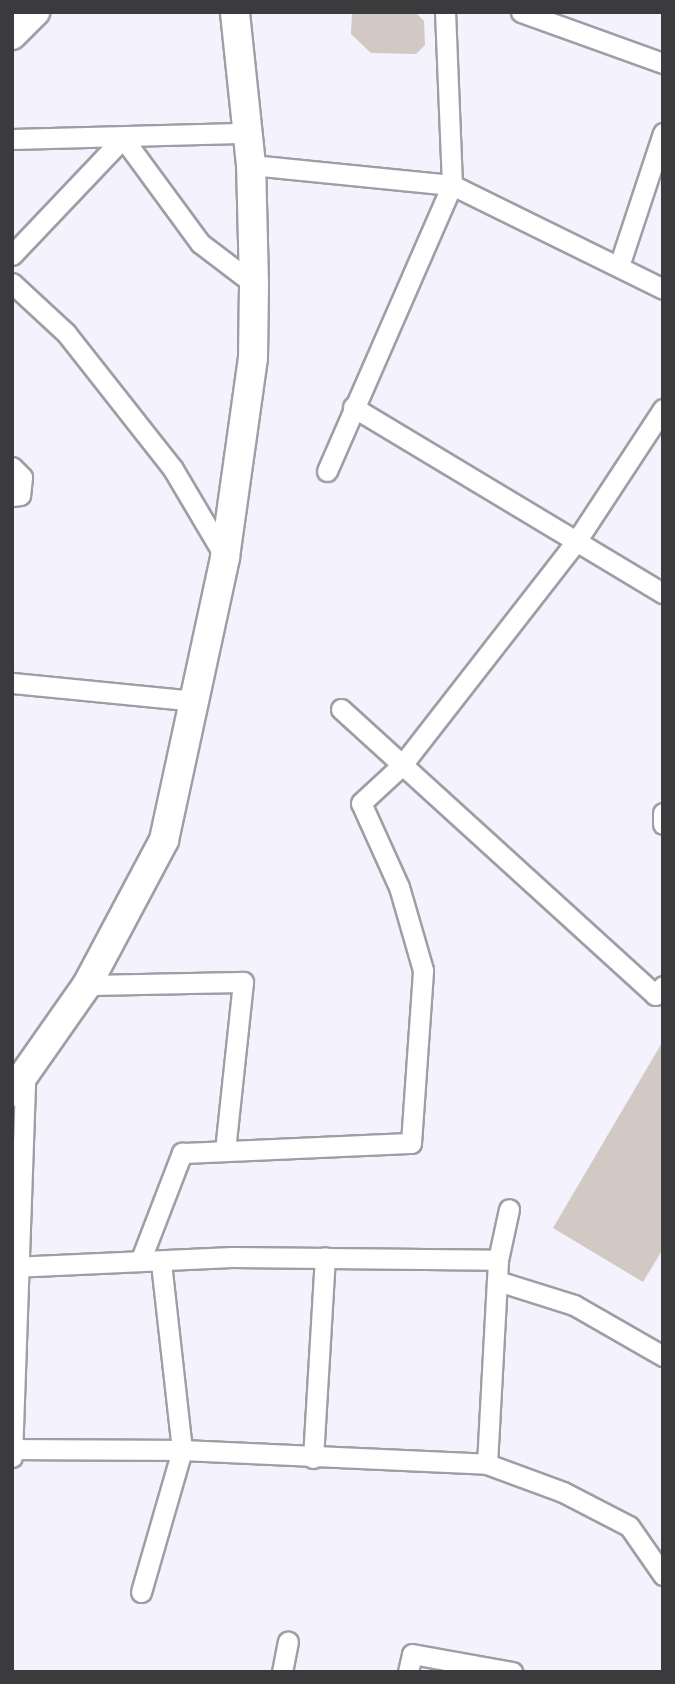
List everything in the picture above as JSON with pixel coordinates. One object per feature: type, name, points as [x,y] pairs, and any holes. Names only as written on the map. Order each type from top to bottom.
[{"type":"street","points":[[12,35],[35,12]]},
{"type":"street","points":[[12,1458],[19,1084],[87,985],[164,840],[225,557],[253,358],[251,165],[235,12]]},
{"type":"street","points":[[327,471],[452,185],[446,12]]},
{"type":"street","points":[[521,12],[562,19],[663,63]]},
{"type":"street","points":[[12,139],[249,133]]},
{"type":"street","points":[[626,266],[663,133]]},
{"type":"street","points":[[12,255],[123,138]]},
{"type":"street","points":[[123,138],[200,243],[254,284]]},
{"type":"street","points":[[251,165],[452,185],[626,266],[663,289]]},
{"type":"street","points":[[626,266],[663,277]]},
{"type":"street","points":[[12,283],[66,333],[173,468],[225,557]]},
{"type":"street","points":[[354,407],[663,593]]},
{"type":"street","points":[[141,1259],[183,1153],[411,1143],[423,970],[399,887],[360,803],[402,765],[577,540],[663,409]]},
{"type":"street","points":[[12,467],[22,477],[20,495],[12,496]]},
{"type":"street","points":[[12,683],[195,701]]},
{"type":"street","points":[[341,709],[654,995],[663,986]]},
{"type":"street","points":[[663,813],[663,824]]},
{"type":"street","points":[[87,985],[243,982],[225,1150]]},
{"type":"street","points":[[487,1464],[501,1282],[498,1260],[509,1209]]},
{"type":"street","points":[[15,1267],[141,1259],[161,1263],[325,1257],[498,1260]]},
{"type":"street","points":[[313,1458],[325,1257]]},
{"type":"street","points":[[141,1592],[182,1450],[161,1263]]},
{"type":"street","points":[[501,1282],[574,1304],[663,1356]]},
{"type":"street","points":[[13,1449],[182,1450],[487,1464],[563,1492],[629,1525],[663,1575]]},
{"type":"street","points":[[282,1672],[288,1642]]},
{"type":"street","points":[[408,1672],[412,1654],[512,1672]]},
{"type":"building","points":[[352,12],[415,12],[424,21],[425,45],[416,54],[371,53],[351,34]]},
{"type":"building","points":[[663,1041],[663,1249],[643,1282],[553,1228]]}]
